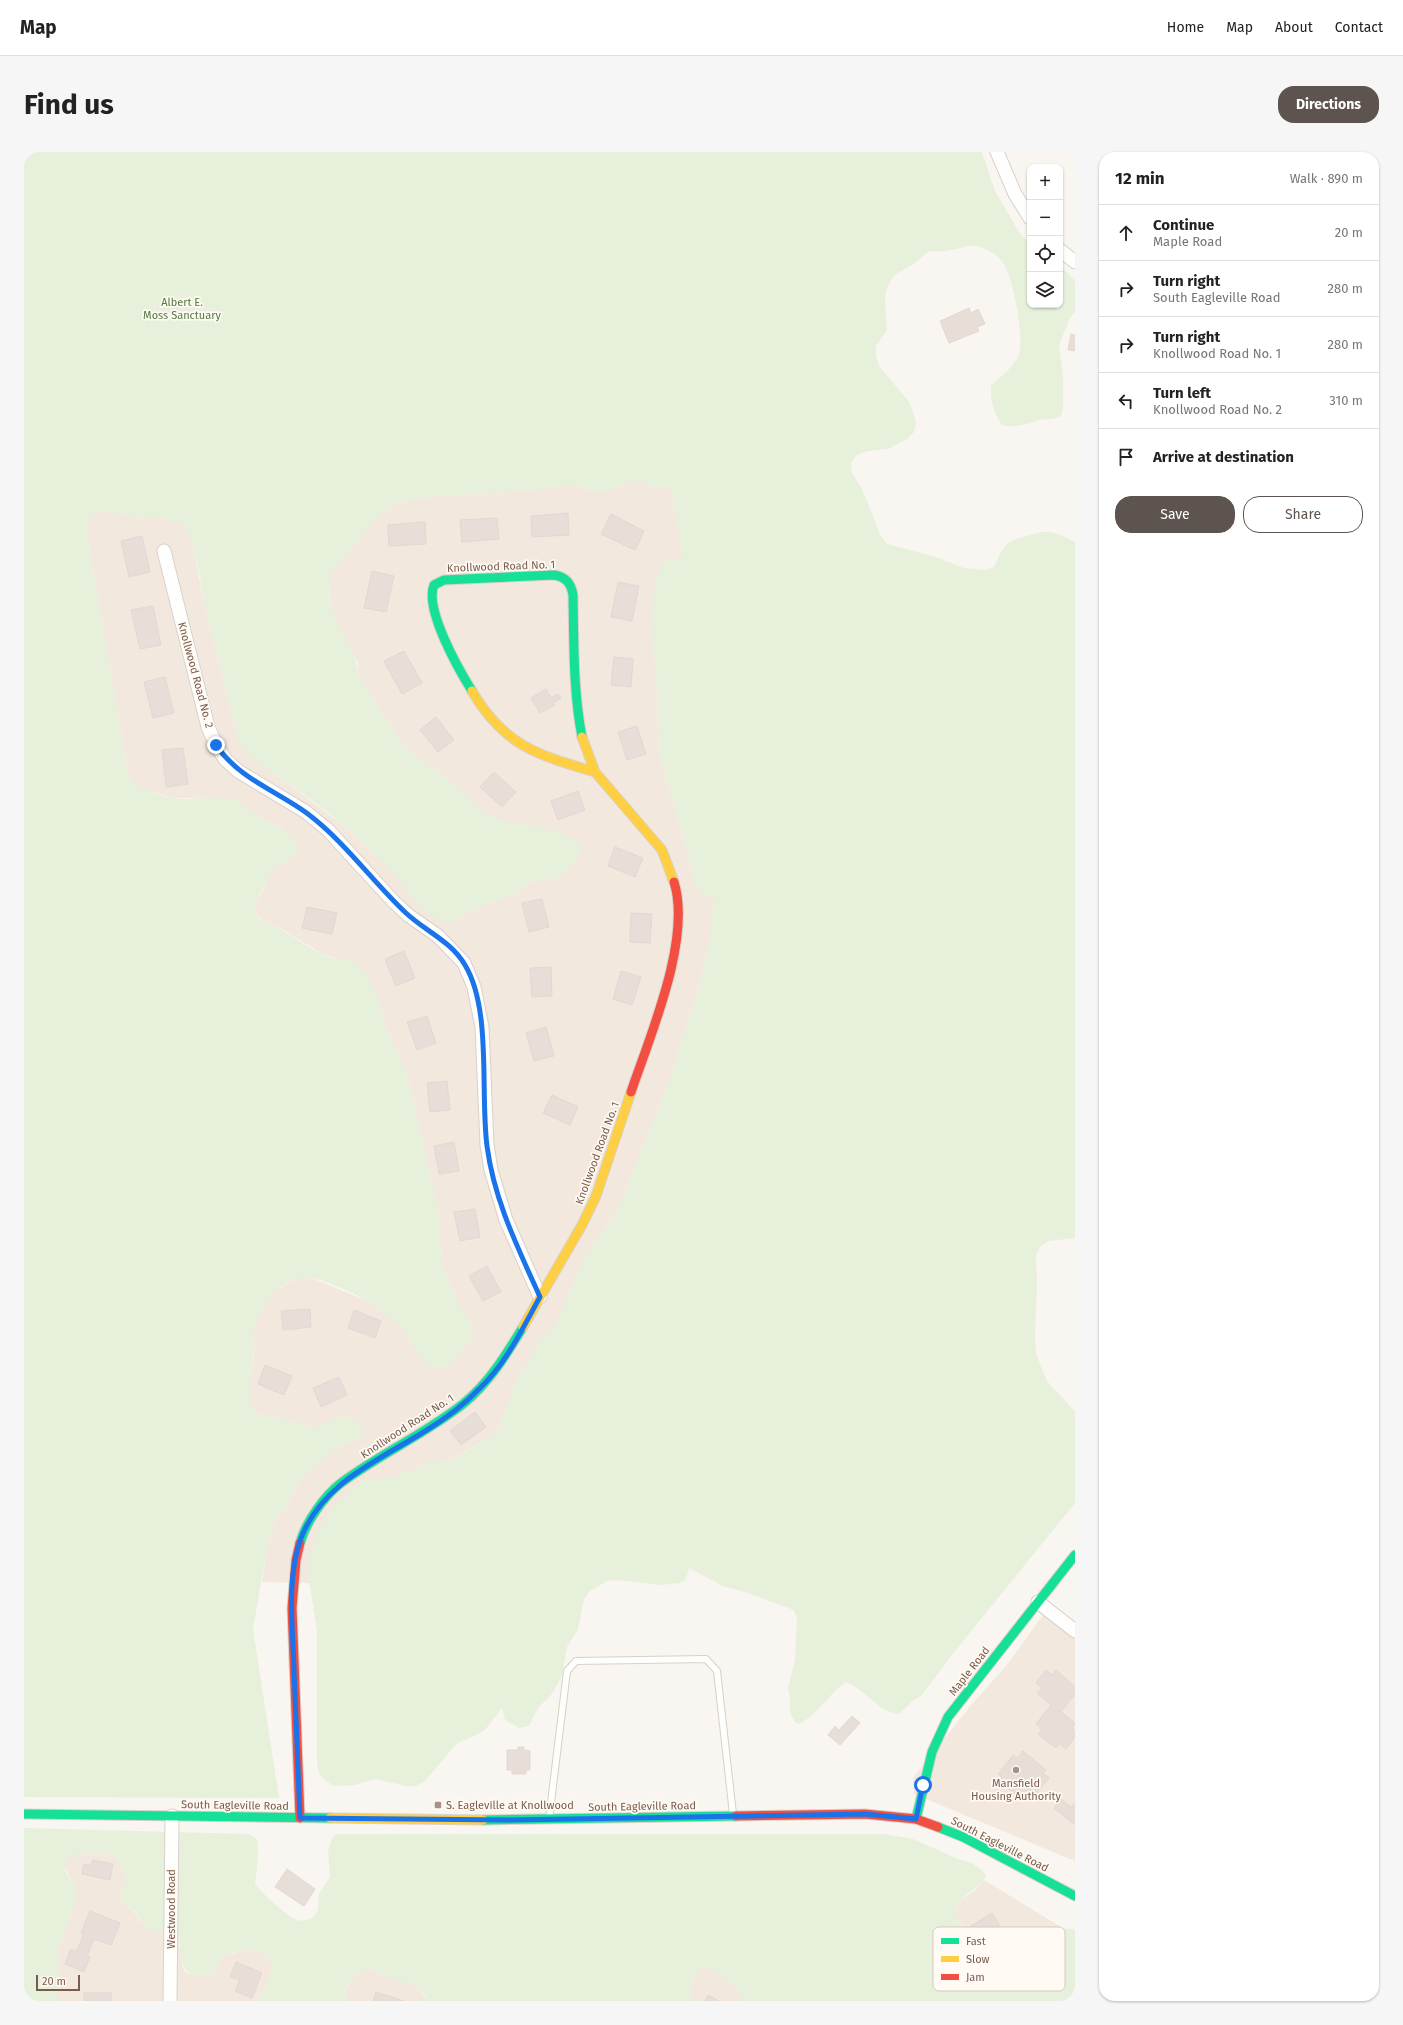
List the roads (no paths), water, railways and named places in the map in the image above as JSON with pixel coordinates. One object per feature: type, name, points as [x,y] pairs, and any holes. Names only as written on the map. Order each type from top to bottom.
[{"type":"street","points":[[997,152],[1015,194],[1027,213]]},
{"type":"street","points":[[1063,252],[1075,262]]},
{"type":"street","name":"Knollwood Road No. 2","points":[[164,551],[208,727],[216,745],[225,759],[238,771],[306,812],[328,830],[408,915],[438,936],[452,949],[464,963],[470,974],[482,1027],[486,1130],[491,1170],[506,1220],[540,1297]]},
{"type":"street","name":"Knollwood Road No. 1","points":[[300,1818],[292,1608],[298,1547],[306,1528],[319,1506],[340,1484],[423,1432],[463,1404],[480,1389],[496,1370],[510,1349],[582,1225],[596,1196],[670,973],[679,931],[676,887],[662,850],[595,772],[584,744],[577,710],[573,654],[573,595],[572,587],[568,581],[563,576],[554,575],[444,580],[434,585],[432,592],[436,616],[446,640],[467,685],[492,722],[524,747],[552,759],[595,772]]},
{"type":"street","name":"Maple Road","points":[[916,1819],[932,1752],[948,1716],[1075,1555]]},
{"type":"street","points":[[1038,1602],[1075,1632]]},
{"type":"street","name":"South Eagleville Road","points":[[24,1814],[300,1818],[549,1819],[865,1814],[916,1819],[963,1837],[1075,1896]]},
{"type":"street","name":"Westwood Road","points":[[170,2001],[172,1816]]},
{"type":"lane","points":[[549,1819],[567,1671],[576,1661],[706,1659],[717,1671],[734,1816]]},
{"type":"place","name":"Mansfield Housing Authority","points":[[1016,1770]]},
{"type":"place","name":"S. Eagleville at Knollwood","points":[[438,1805]]},
{"type":"park label","name":"Albert E. Moss Sanctuary","points":[[182,308]]}]
